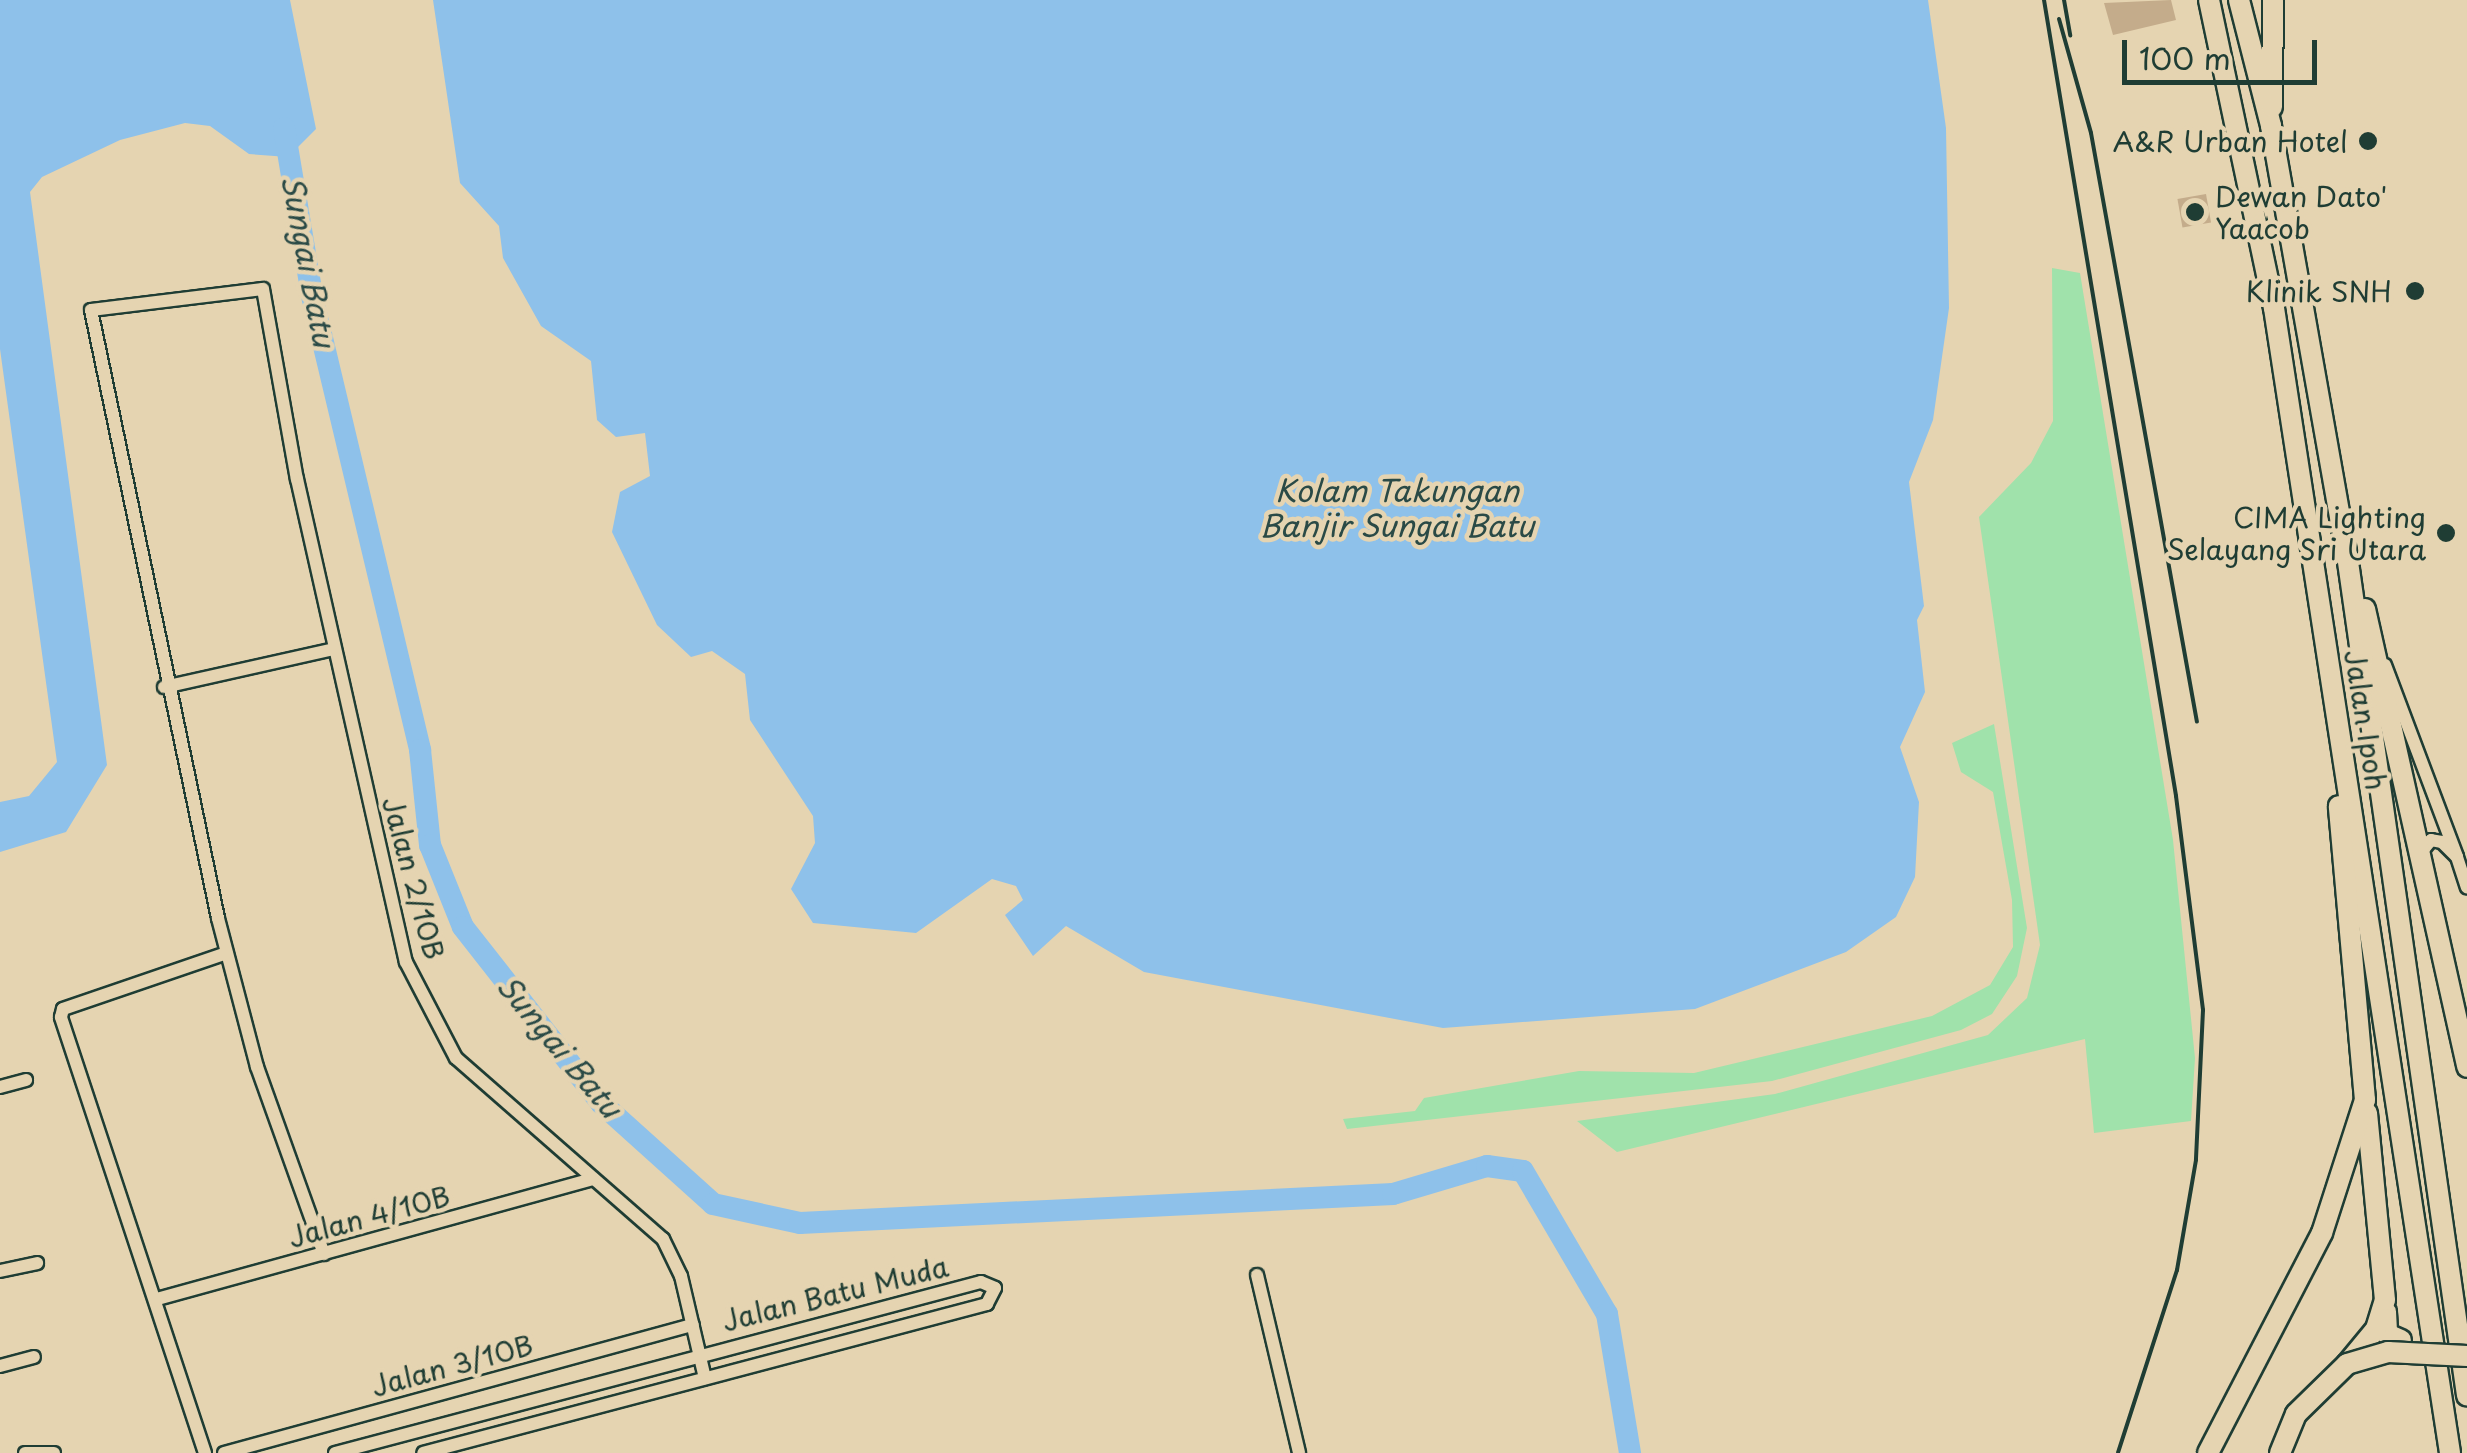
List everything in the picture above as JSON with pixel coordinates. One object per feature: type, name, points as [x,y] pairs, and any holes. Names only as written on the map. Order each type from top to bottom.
[{"type":"highway","name":"Jalan Ipoh","points":[[2208,0],[2274,308],[2450,1453]]},
{"type":"highway","name":"Jalan Ipoh","points":[[2239,0],[2271,126],[2347,555],[2467,1395]]},
{"type":"highway","points":[[2271,126],[2273,0]]},
{"type":"highway","points":[[2347,555],[2377,644],[2467,1067]]},
{"type":"highway","points":[[2314,562],[2387,1332],[2402,1340],[2467,1342]]},
{"type":"highway","points":[[2208,1453],[2322,1233],[2365,1100]]},
{"type":"highway","points":[[2280,1453],[2296,1414],[2348,1364],[2376,1329],[2385,1300]]},
{"type":"highway","points":[[2348,1364],[2388,1352],[2467,1356]]},
{"type":"street","name":"Jalan 2/10B","points":[[164,688],[91,310],[263,289],[334,649],[406,962],[456,1058],[663,1239],[705,1378]]},
{"type":"street","points":[[2377,644],[2467,887]]},
{"type":"street","points":[[324,1254],[263,1086],[164,688],[334,649]]},
{"type":"street","points":[[2422,850],[2442,842],[2457,857]]},
{"type":"street","points":[[205,1453],[62,1009],[227,953]]},
{"type":"street","points":[[0,1087],[26,1080]]},
{"type":"street","name":"Jalan 4/10B","points":[[157,1300],[593,1179]]},
{"type":"street","points":[[0,1272],[37,1263]]},
{"type":"street","points":[[1258,1275],[1298,1453]]},
{"type":"street","name":"Jalan Batu Muda","points":[[335,1453],[981,1282],[995,1288],[986,1304],[423,1453]]},
{"type":"street","name":"Jalan 3/10B","points":[[224,1453],[692,1325]]},
{"type":"street","points":[[0,1366],[34,1358]]},
{"type":"street","points":[[25,1453],[54,1453]]},
{"type":"green space","points":[[2052,268],[2080,273],[2173,840],[2195,1058],[2191,1121],[2094,1133],[2085,1039],[1617,1152],[1577,1121],[1775,1094],[1988,1035],[2027,998],[2040,945],[1979,517],[2031,463],[2053,421]]},
{"type":"green space","points":[[1994,724],[2027,928],[2017,976],[1992,1014],[1961,1030],[1772,1081],[1347,1129],[1343,1119],[1415,1111],[1424,1098],[1579,1071],[1694,1073],[1932,1016],[1990,985],[2013,947],[2012,900],[1993,792],[1961,772],[1952,743]]},
{"type":"water","points":[[0,0],[290,0],[316,129],[288,157],[249,154],[210,126],[185,123],[120,140],[42,177],[30,192],[107,765],[66,832],[0,852],[0,802],[29,796],[57,762],[0,349]]},
{"type":"water","name":"Kolam Takungan Banjir Sungai Batu","points":[[433,0],[1928,0],[1946,128],[1949,308],[1933,420],[1909,482],[1924,606],[1917,620],[1925,692],[1900,747],[1919,802],[1915,877],[1896,917],[1846,952],[1695,1009],[1443,1028],[1144,972],[1066,926],[1033,956],[1005,915],[1023,900],[1016,886],[992,879],[916,933],[813,923],[791,889],[815,843],[813,816],[750,720],[745,674],[712,651],[691,657],[657,625],[612,532],[620,492],[650,476],[645,433],[616,437],[597,420],[591,361],[541,326],[503,258],[499,226],[460,183]]},
{"type":"building","points":[[2171,0],[2176,20],[2113,35],[2104,3]]},
{"type":"building","name":"Dewan Dato' Yaacob","points":[[2206,194],[2211,223],[2182,228],[2177,199]]},
{"type":"waterway","name":"Sungai Batu","points":[[284,128],[312,296],[420,750],[430,845],[463,927],[601,1103],[713,1204],[800,1223],[1393,1194],[1487,1166],[1523,1171],[1607,1314],[1630,1453]]},
{"type":"railway","points":[[2044,0],[2176,796],[2203,1010],[2196,1160],[2177,1270],[2118,1453]]},
{"type":"railway","points":[[2064,0],[2070,35]]},
{"type":"railway","points":[[2059,19],[2091,133],[2197,722]]},
{"type":"place","name":"A&R Urban Hotel","points":[[2368,141]]},
{"type":"place","name":"Dewan Dato' Yaacob","points":[[2195,212]]},
{"type":"place","name":"Klinik SNH","points":[[2415,291]]},
{"type":"place","name":"CIMA Lighting Selayang Sri Utara","points":[[2446,533]]}]
